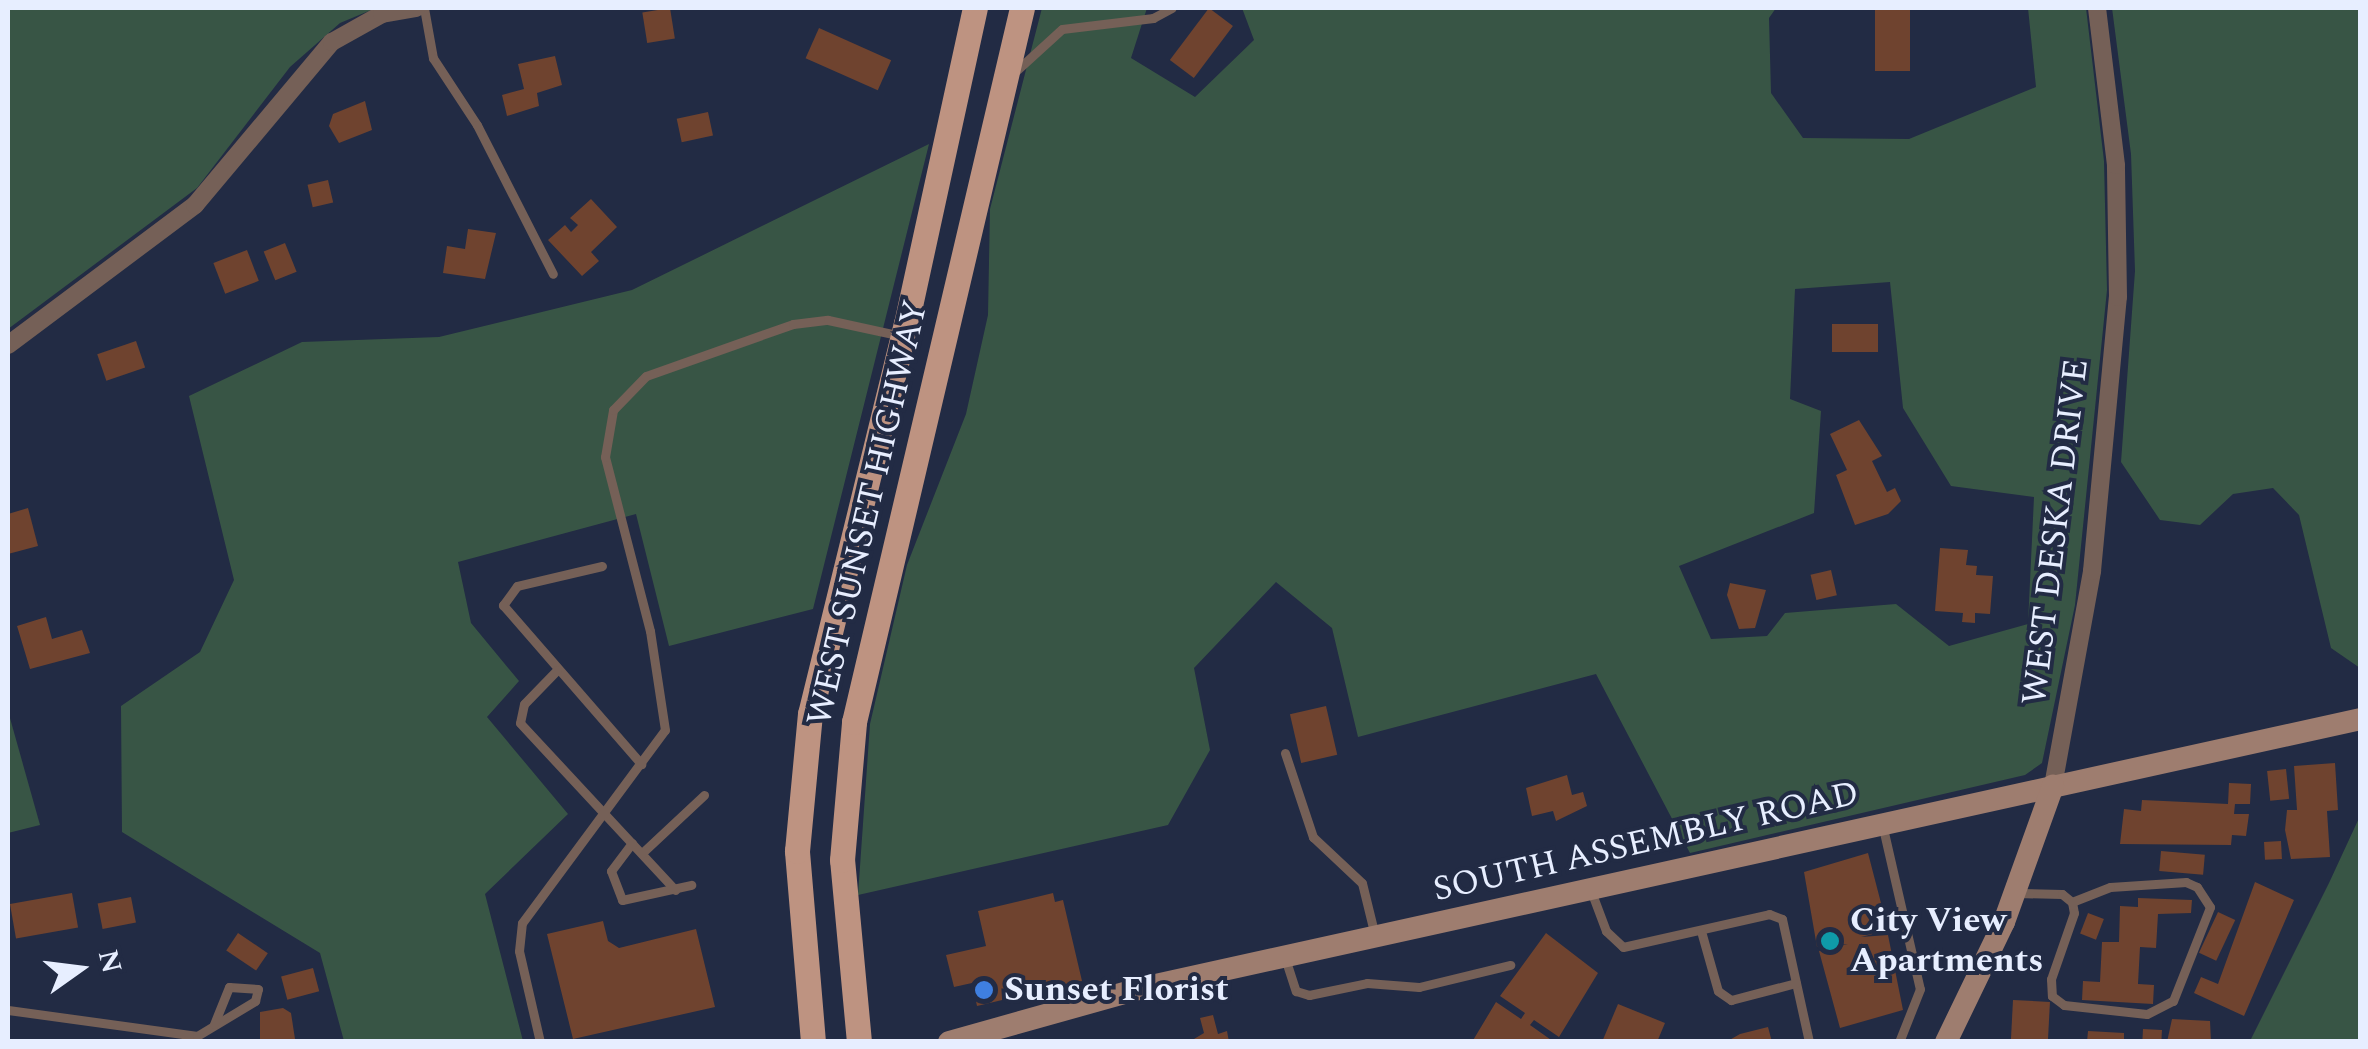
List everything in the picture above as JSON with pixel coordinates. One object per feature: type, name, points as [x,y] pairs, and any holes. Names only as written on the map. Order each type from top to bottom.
[{"type":"main road","name":"WEST SUNSET HIGHWAY","points":[[813,1042],[800,926],[800,787],[824,642],[903,336],[975,8]]},
{"type":"main road","name":"WEST SUNSET HIGHWAY","points":[[859,1042],[842,878],[854,722],[1022,8]]},
{"type":"street","points":[[8,345],[194,205],[323,50],[365,21],[420,8]]},
{"type":"street","name":"WEST DESKA DRIVE","points":[[1946,1042],[2014,893],[2053,786],[2092,571],[2118,297],[2116,165],[2097,8]]},
{"type":"street","name":"SOUTH ASSEMBLY ROAD","points":[[948,1042],[1142,988],[2360,719]]},
{"type":"lane","points":[[420,8],[433,58],[477,125],[553,274]]},
{"type":"lane","points":[[1002,84],[1062,29],[1153,18],[1172,8]]},
{"type":"lane","points":[[540,1042],[519,951],[522,923],[603,810],[659,743],[666,715],[605,457],[613,410],[646,376],[793,324],[828,320],[903,336]]},
{"type":"lane","points":[[602,566],[517,586],[504,597],[506,613],[642,764]]},
{"type":"lane","points":[[557,670],[524,704],[520,723],[674,890]]},
{"type":"lane","points":[[1285,753],[1313,837],[1362,883],[1376,939]]},
{"type":"lane","points":[[642,853],[704,795]]},
{"type":"lane","points":[[1882,825],[1920,990],[1899,1042]]},
{"type":"lane","points":[[632,843],[611,871],[616,894],[631,902],[692,885]]},
{"type":"lane","points":[[2186,882],[2197,887],[2210,906],[2174,1001],[2147,1014],[2076,1010],[2052,996],[2072,902],[2110,887],[2186,882]]},
{"type":"lane","points":[[1591,891],[1606,931],[1623,947],[1769,914],[1782,919],[1809,1042]]},
{"type":"lane","points":[[2014,893],[2062,894],[2072,902]]},
{"type":"lane","points":[[1700,931],[1718,991],[1731,1000],[1796,983]]},
{"type":"lane","points":[[1285,958],[1296,991],[1309,995],[1366,983],[1420,987],[1510,964]]},
{"type":"lane","points":[[8,1010],[197,1036],[255,1000],[258,989],[229,988],[214,1024]]},
{"type":"green space","points":[[8,8],[376,8],[340,23],[290,67],[197,188],[8,329]]},
{"type":"green space","points":[[1042,8],[1147,8],[1131,58],[1195,97],[1254,40],[1242,8],[1776,8],[1769,18],[1771,93],[1803,138],[1909,139],[2036,87],[2028,8],[2086,8],[2104,161],[2107,290],[2075,605],[2042,763],[2025,775],[1690,853],[1596,674],[1358,737],[1332,628],[1276,582],[1194,668],[1210,750],[1168,825],[858,895],[870,724],[907,565],[966,414],[988,315],[990,209]],"holes":[[[1890,282],[1903,408],[1951,486],[2034,497],[2028,624],[1949,646],[1896,604],[1785,613],[1767,636],[1711,639],[1679,566],[1814,513],[1821,411],[1790,399],[1795,289]]]},
{"type":"green space","points":[[2112,8],[2360,8],[2360,668],[2331,648],[2299,515],[2273,488],[2233,494],[2200,525],[2160,520],[2121,462],[2135,271],[2131,154]]},
{"type":"green space","points":[[929,144],[813,609],[669,646],[636,514],[458,562],[471,623],[519,681],[487,717],[568,814],[485,894],[523,1041],[344,1041],[320,953],[122,832],[121,706],[200,652],[234,580],[189,396],[302,342],[439,337],[632,290]]},
{"type":"green space","points":[[8,711],[40,825],[8,833]]},
{"type":"green space","points":[[2360,816],[2360,1041],[2250,1041],[2329,883]]},
{"type":"building","points":[[670,8],[675,39],[647,43],[642,12]]},
{"type":"building","points":[[1209,8],[1233,26],[1194,78],[1170,60]]},
{"type":"building","points":[[1875,8],[1910,8],[1910,71],[1875,71]]},
{"type":"building","points":[[819,28],[891,60],[878,90],[806,58]]},
{"type":"building","points":[[555,56],[562,85],[537,93],[539,106],[507,116],[502,95],[524,89],[518,64]]},
{"type":"building","points":[[365,101],[372,130],[339,143],[329,126],[333,114]]},
{"type":"building","points":[[708,112],[713,135],[682,142],[677,119]]},
{"type":"building","points":[[328,180],[333,202],[313,207],[308,185]]},
{"type":"building","points":[[591,199],[617,227],[591,252],[599,261],[582,276],[548,240],[565,225],[571,232],[578,225],[570,218]]},
{"type":"building","points":[[468,229],[496,233],[485,279],[443,273],[447,246],[465,249]]},
{"type":"building","points":[[285,243],[297,272],[275,280],[264,252]]},
{"type":"building","points":[[247,250],[259,281],[225,294],[213,263]]},
{"type":"building","points":[[1832,324],[1878,324],[1878,352],[1832,352]]},
{"type":"building","points":[[136,341],[145,367],[106,381],[97,354]]},
{"type":"building","points":[[1859,420],[1882,456],[1872,461],[1887,492],[1895,488],[1901,501],[1888,514],[1855,525],[1836,475],[1847,470],[1830,434]]},
{"type":"building","points":[[28,508],[38,546],[8,554],[8,514]]},
{"type":"building","points":[[1940,548],[1968,550],[1966,565],[1977,566],[1976,575],[1993,576],[1990,614],[1975,613],[1975,623],[1962,622],[1963,613],[1935,611]]},
{"type":"building","points":[[1831,570],[1837,595],[1816,600],[1811,575]]},
{"type":"building","points":[[1730,583],[1766,590],[1755,628],[1739,629],[1727,595]]},
{"type":"building","points":[[46,617],[52,639],[82,630],[90,653],[30,669],[17,626]]},
{"type":"building","points":[[1326,706],[1337,755],[1301,763],[1290,714]]},
{"type":"building","points":[[2335,763],[2338,810],[2327,811],[2330,857],[2291,859],[2285,830],[2287,810],[2297,810],[2294,766]]},
{"type":"building","points":[[2286,769],[2289,799],[2270,801],[2267,771]]},
{"type":"building","points":[[1567,775],[1572,795],[1583,792],[1587,806],[1556,821],[1553,811],[1532,816],[1526,788]]},
{"type":"building","points":[[2229,783],[2251,784],[2250,804],[2235,804],[2234,814],[2249,814],[2246,836],[2232,835],[2231,845],[2120,844],[2124,809],[2141,811],[2142,800],[2228,804]]},
{"type":"building","points":[[2281,841],[2282,859],[2265,860],[2264,842]]},
{"type":"building","points":[[2161,851],[2205,855],[2203,875],[2159,871]]},
{"type":"building","name":"City View Apartments","points":[[1868,853],[1888,930],[1861,937],[1888,935],[1903,1010],[1840,1028],[1819,951],[1848,944],[1817,947],[1804,872]]},
{"type":"building","points":[[2255,882],[2294,900],[2244,1016],[2194,993],[2201,977],[2218,984]]},
{"type":"building","points":[[72,893],[78,927],[16,938],[10,904]]},
{"type":"building","points":[[1053,893],[1055,902],[1063,900],[1082,981],[977,1006],[972,983],[954,987],[946,955],[986,946],[978,911]]},
{"type":"building","points":[[131,897],[136,923],[103,929],[98,903]]},
{"type":"building","points":[[2138,898],[2192,900],[2191,913],[2158,914],[2156,948],[2140,947],[2138,984],[2154,985],[2153,1004],[2082,1000],[2083,981],[2100,982],[2102,942],[2119,942],[2120,906],[2138,907]]},
{"type":"building","points":[[2218,912],[2235,920],[2216,961],[2199,953]]},
{"type":"building","points":[[2088,913],[2104,919],[2096,940],[2080,934]]},
{"type":"building","points":[[603,921],[608,941],[619,948],[696,929],[715,1007],[573,1039],[547,934]]},
{"type":"building","points":[[238,933],[268,953],[256,971],[226,950]]},
{"type":"building","points":[[1546,933],[1598,973],[1559,1037],[1534,1020],[1530,1025],[1554,1042],[1472,1042],[1496,1002],[1521,1019],[1525,1013],[1500,996]]},
{"type":"building","points":[[313,968],[319,991],[287,1000],[281,977]]},
{"type":"building","points":[[2013,1000],[2050,1002],[2048,1042],[2011,1042]]},
{"type":"building","points":[[1618,1004],[1665,1023],[1657,1042],[1602,1042]]},
{"type":"building","points":[[283,1008],[291,1013],[295,1039],[260,1042],[260,1012]]},
{"type":"building","points":[[1213,1015],[1218,1034],[1227,1031],[1229,1042],[1189,1042],[1204,1033],[1200,1018]]},
{"type":"building","points":[[2172,1019],[2210,1021],[2211,1042],[2167,1042]]},
{"type":"building","points":[[1768,1027],[1772,1042],[1726,1042],[1740,1034]]},
{"type":"building","points":[[2143,1029],[2162,1030],[2161,1042],[2142,1042]]},
{"type":"building","points":[[2088,1031],[2124,1033],[2124,1042],[2087,1042]]},
{"type":"place","name":"City View Apartments","points":[[1830,941]]},
{"type":"place","name":"Sunset Florist","points":[[984,990]]}]
